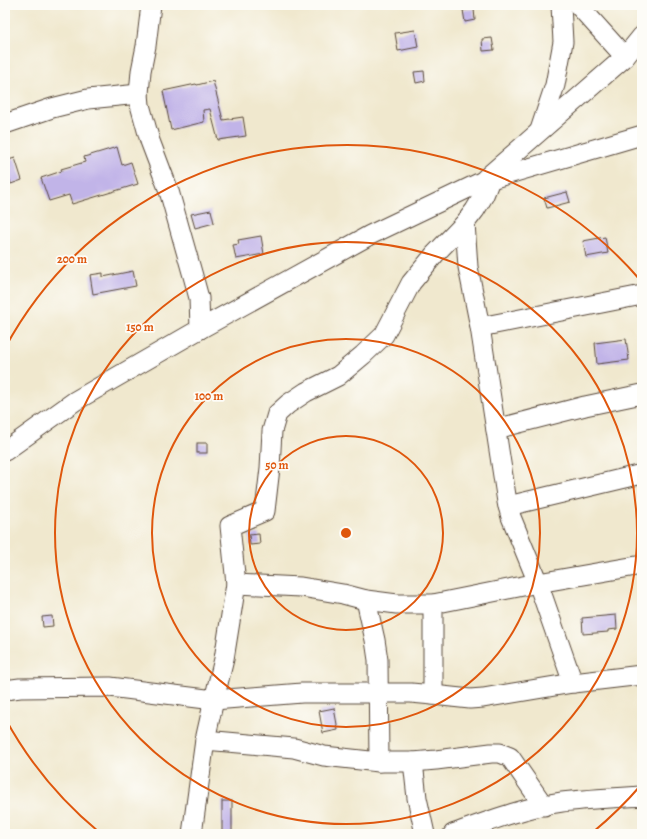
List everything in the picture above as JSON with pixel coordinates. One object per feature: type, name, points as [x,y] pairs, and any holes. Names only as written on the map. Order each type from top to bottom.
[{"type":"street","points":[[151,5],[138,94],[150,141],[169,191],[199,298],[200,329]]},
{"type":"street","points":[[539,131],[555,85],[563,42],[560,5]]},
{"type":"street","points":[[578,5],[625,57]]},
{"type":"street","points":[[192,834],[205,740],[224,659],[236,584],[230,526],[265,511],[272,432],[277,414],[288,404],[306,392],[338,376],[384,335],[411,283],[434,254],[465,223],[475,210],[484,195],[486,181],[539,131],[625,57],[642,36]]},
{"type":"street","points":[[5,124],[52,108],[88,99],[138,94]]},
{"type":"street","points":[[5,452],[75,401],[200,329],[370,235],[486,181],[642,135]]},
{"type":"street","points":[[465,223],[468,267],[480,327],[508,506],[538,583],[573,683]]},
{"type":"street","points":[[480,327],[642,295]]},
{"type":"street","points":[[496,429],[585,406],[642,394]]},
{"type":"street","points":[[508,506],[642,474]]},
{"type":"street","points":[[236,584],[301,586],[366,600],[397,604],[433,604],[538,583],[642,565]]},
{"type":"street","points":[[366,600],[378,660],[379,762]]},
{"type":"street","points":[[433,604],[433,695]]},
{"type":"street","points":[[5,690],[20,688],[110,687],[214,700],[302,693],[412,693],[470,699],[573,683],[642,675]]},
{"type":"street","points":[[205,740],[294,748],[324,756],[379,762],[413,762],[491,752],[500,753],[510,757],[544,806]]},
{"type":"street","points":[[413,762],[417,798],[425,834]]},
{"type":"street","points":[[453,834],[526,809],[562,802],[642,796]]},
{"type":"building","points":[[474,9],[475,20],[465,22],[463,10]]},
{"type":"building","points":[[415,30],[418,47],[398,51],[395,33]]},
{"type":"building","points":[[492,38],[494,50],[483,51],[482,39]]},
{"type":"building","points":[[424,71],[425,81],[416,83],[414,72]]},
{"type":"building","points":[[213,81],[223,120],[243,117],[246,136],[218,140],[210,109],[203,110],[204,122],[171,130],[163,91]]},
{"type":"building","points":[[117,147],[122,165],[131,162],[138,184],[72,204],[69,195],[49,201],[41,178],[62,171],[61,169],[85,162],[84,157]]},
{"type":"building","points":[[15,158],[22,180],[11,184],[5,161]]},
{"type":"building","points":[[567,192],[570,202],[547,208],[544,198]]},
{"type":"building","points":[[211,210],[214,223],[195,228],[191,214]]},
{"type":"building","points":[[261,236],[264,254],[236,259],[233,245],[239,244],[238,240]]},
{"type":"building","points":[[605,237],[608,253],[586,257],[583,241]]},
{"type":"building","points":[[133,271],[136,286],[93,294],[90,275],[103,273],[103,277]]},
{"type":"building","points":[[626,339],[629,360],[597,364],[595,343]]},
{"type":"building","points":[[197,443],[207,443],[207,453],[197,453]]},
{"type":"building","points":[[259,534],[260,544],[250,545],[249,535]]},
{"type":"building","points":[[616,615],[617,629],[608,630],[608,632],[583,634],[582,618]]},
{"type":"building","points":[[52,616],[53,626],[43,627],[42,617]]},
{"type":"building","points":[[334,708],[338,730],[323,733],[319,711]]},
{"type":"building","points":[[222,801],[232,801],[232,834],[222,834]]}]
